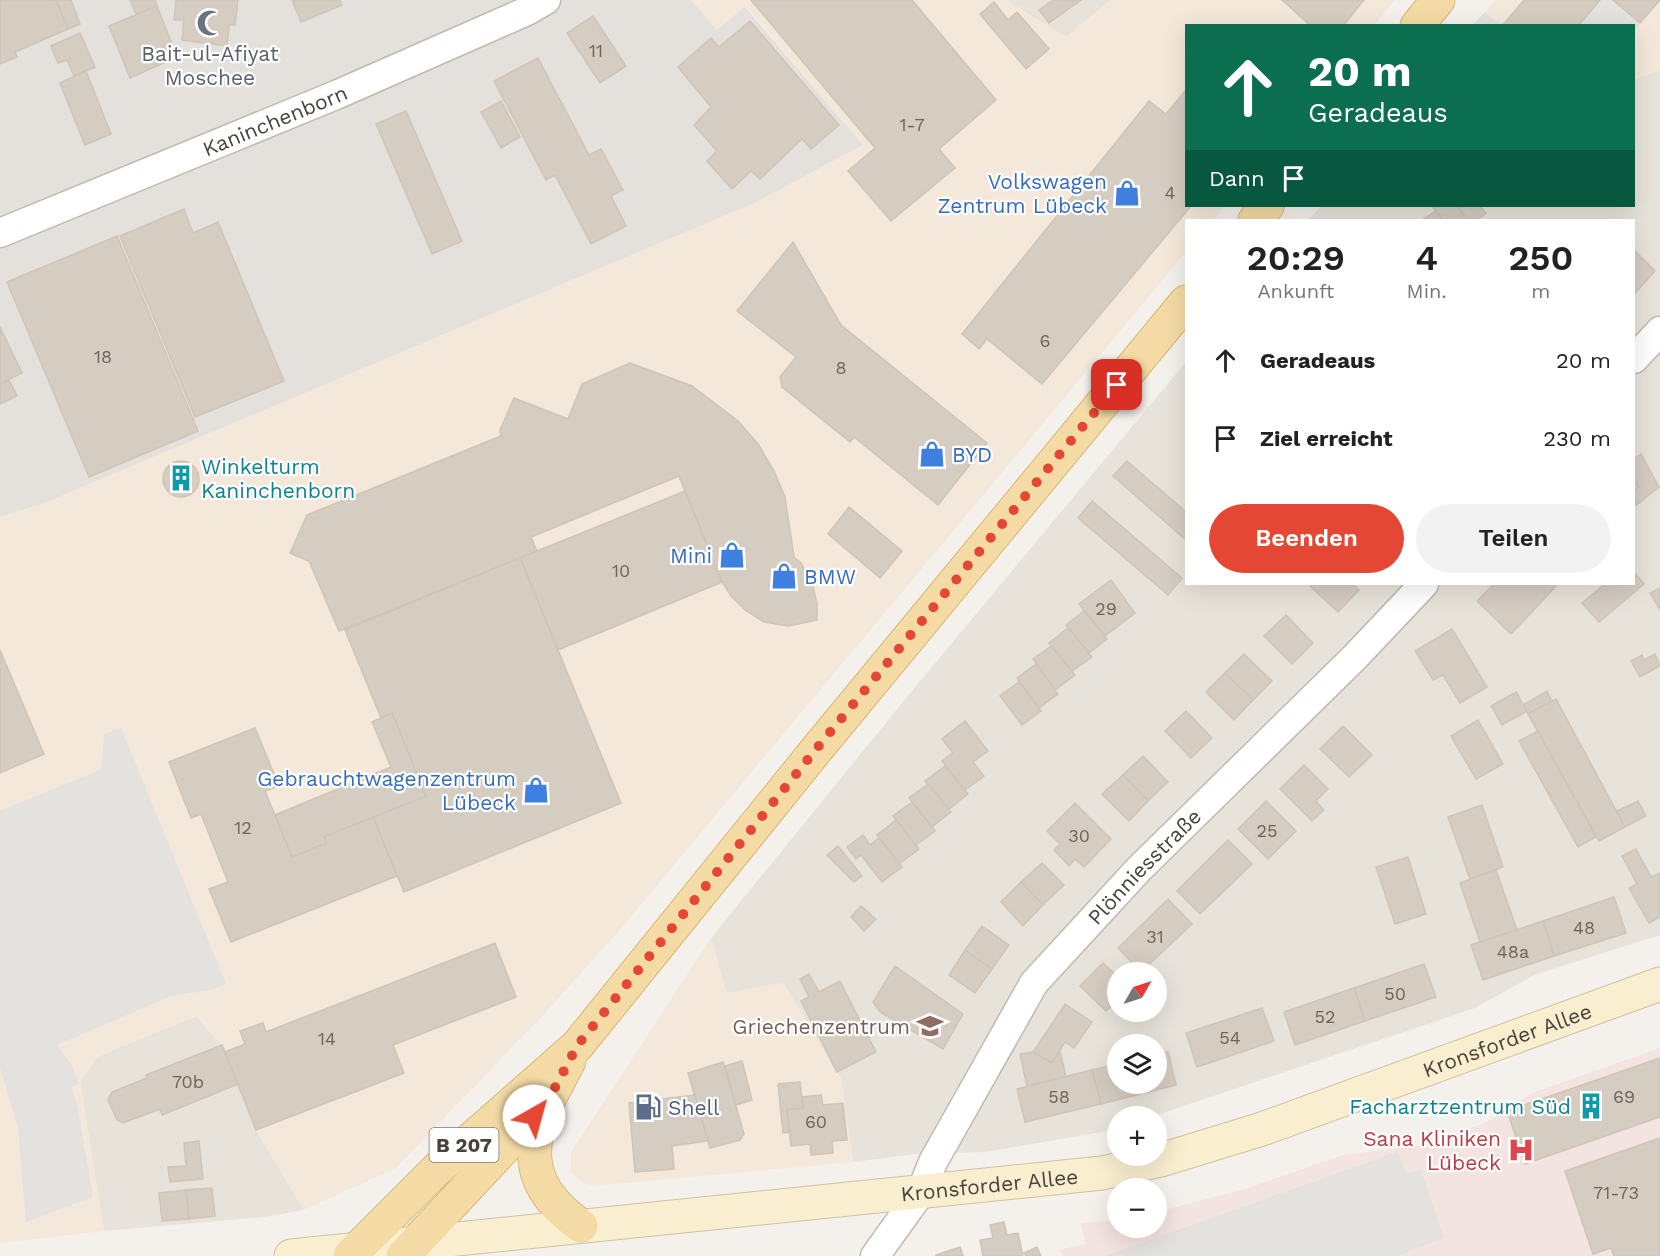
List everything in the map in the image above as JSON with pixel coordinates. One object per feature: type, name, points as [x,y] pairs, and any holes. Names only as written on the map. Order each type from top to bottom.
[{"type":"main road","points":[[1420,24],[1438,0]]},
{"type":"main road","points":[[1256,219],[1266,207]]},
{"type":"main road","name":"B 207","points":[[353,1253],[435,1171],[577,1046],[817,748],[1185,303]]},
{"type":"main road","name":"Kronsforder Allee","points":[[291,1256],[409,1250],[581,1226],[1101,1173],[1171,1157],[1322,1108],[1660,984]]},
{"type":"main road","name":"B 207","points":[[409,1250],[548,1101],[577,1046]]},
{"type":"main road","points":[[548,1101],[536,1128],[534,1158],[542,1186],[558,1210],[581,1226]]},
{"type":"street","name":"Kaninchenborn","points":[[0,233],[336,95],[527,12],[546,0]]},
{"type":"street","points":[[1635,358],[1660,331]]},
{"type":"street","name":"Plönniesstraße","points":[[875,1256],[921,1192],[933,1162],[1034,983],[1139,869],[1355,657],[1423,585]]},
{"type":"shaded area","points":[[0,0],[691,0],[717,30],[745,7],[863,145],[752,204],[42,504],[0,517]]},
{"type":"shaded area","points":[[691,0],[1006,0],[1066,37],[1111,0],[1395,0],[1375,24],[1185,24],[1185,207],[1224,207],[1214,219],[1185,219],[1185,253],[624,925],[546,1012],[396,1168],[304,1210],[256,1130],[222,1045],[196,1016],[97,1057],[80,1082],[104,1231],[0,1243],[0,517],[42,504],[752,204],[863,145],[746,7],[717,31]]},
{"type":"shaded area","points":[[1006,0],[1111,0],[1066,37]]},
{"type":"shaded area","points":[[1495,0],[1660,0],[1660,70],[1635,80],[1635,24],[1475,24]]},
{"type":"shaded area","points":[[1600,0],[1613,0],[1640,23],[1635,30],[1635,24],[1580,24]]},
{"type":"shaded area","points":[[1485,12],[1500,24],[1474,24]]},
{"type":"shaded area","points":[[1660,70],[1660,935],[1534,975],[1475,1008],[1167,1112],[1167,1106],[1107,1106],[1107,1131],[986,1152],[916,1154],[853,1162],[841,1078],[726,993],[711,938],[902,703],[1185,363],[1185,585],[1635,585],[1635,219],[1309,219],[1320,207],[1635,207],[1635,80]]},
{"type":"shaded area","points":[[121,728],[226,984],[210,990],[171,996],[57,1045],[72,1066],[79,1083],[71,1087],[77,1104],[93,1197],[26,1222],[18,1127],[0,1068],[0,811],[102,769],[104,734]]},
{"type":"shaded area","points":[[711,938],[727,993],[783,982],[841,1078],[853,1162],[592,1186],[580,1181],[571,1172],[571,1152]]},
{"type":"shaded area","points":[[196,1016],[222,1045],[256,1130],[304,1210],[266,1217],[104,1231],[80,1082],[97,1057]]},
{"type":"shaded area","name":"Sana Kliniken Lübeck","points":[[1660,1048],[1660,1256],[1062,1256],[1059,1250],[1085,1244],[1081,1223],[1107,1221],[1107,1238],[1167,1238],[1167,1209],[1245,1189],[1343,1155],[1423,1145],[1485,1123],[1532,1093]]},
{"type":"shaded area","points":[[1397,1152],[1406,1173],[1421,1170],[1444,1238],[1396,1256],[1105,1256],[1156,1238],[1167,1238],[1167,1234]]},
{"type":"building","points":[[0,0],[56,0],[68,29],[15,52],[17,57],[0,64]]},
{"type":"building","points":[[56,0],[71,0],[80,24],[68,29]]},
{"type":"building","points":[[130,0],[155,0],[157,6],[136,14]]},
{"type":"building","name":"Bait-ul-Afiyat Moschee","points":[[176,0],[238,0],[235,25],[229,25],[227,46],[182,40],[184,20],[174,20]]},
{"type":"building","points":[[292,0],[340,0],[342,5],[301,22]]},
{"type":"building","points":[[751,0],[912,0],[996,100],[939,149],[955,168],[891,221],[848,171],[875,148]]},
{"type":"building","points":[[1053,0],[1081,0],[1049,23],[1039,10]]},
{"type":"building","points":[[1282,0],[1364,0],[1345,24],[1309,24]]},
{"type":"building","points":[[1524,0],[1600,0],[1580,24],[1504,24]]},
{"type":"building","points":[[1613,0],[1660,0],[1640,23]]},
{"type":"building","points":[[994,2],[1008,20],[1017,12],[1049,49],[1026,69],[980,14]]},
{"type":"building","points":[[157,6],[177,57],[130,78],[109,26]]},
{"type":"building","points":[[593,16],[626,66],[600,83],[567,33]]},
{"type":"building","points":[[750,21],[839,125],[811,149],[802,139],[760,179],[751,171],[732,189],[707,161],[717,151],[694,125],[711,107],[678,67],[711,38],[719,47]]},
{"type":"building","points":[[80,33],[95,67],[74,76],[67,60],[58,63],[51,46]]},
{"type":"building","points":[[538,58],[589,155],[601,149],[623,190],[611,196],[626,226],[591,244],[555,175],[546,180],[494,81]]},
{"type":"building","points":[[86,71],[111,134],[85,145],[60,83]]},
{"type":"building","points":[[1185,91],[1185,207],[1190,207],[1042,384],[987,339],[979,349],[962,334],[1149,101],[1166,114]]},
{"type":"building","points":[[501,101],[520,137],[501,148],[481,112]]},
{"type":"building","points":[[406,111],[462,241],[432,254],[376,124]]},
{"type":"building","points":[[1433,207],[1458,207],[1467,219],[1442,219]]},
{"type":"building","points":[[1458,207],[1481,207],[1486,213],[1477,219],[1467,219]]},
{"type":"building","points":[[184,209],[193,233],[218,222],[284,381],[195,417],[120,236]]},
{"type":"building","points":[[1436,211],[1442,219],[1424,219]]},
{"type":"building","points":[[117,236],[198,431],[89,477],[7,282]]},
{"type":"building","points":[[793,242],[841,325],[987,443],[938,505],[854,437],[850,442],[782,387],[780,377],[796,357],[737,311]]},
{"type":"building","points":[[1635,251],[1655,271],[1635,293]]},
{"type":"building","points":[[0,327],[22,373],[0,384]]},
{"type":"building","points":[[630,363],[692,386],[738,421],[758,444],[774,471],[785,497],[794,557],[801,563],[813,586],[817,604],[817,620],[789,626],[764,622],[745,610],[731,596],[722,582],[679,476],[531,537],[537,551],[339,631],[309,561],[290,553],[307,515],[501,436],[500,430],[514,398],[568,419],[582,384]]},
{"type":"building","points":[[9,380],[17,396],[0,404],[0,384]]},
{"type":"building","points":[[1641,454],[1659,487],[1635,506],[1635,491],[1639,487],[1635,481],[1635,458]]},
{"type":"building","name":"Winkelturm Kaninchenborn","points":[[181,461],[193,467],[199,479],[193,491],[181,497],[169,491],[163,479],[169,467]]},
{"type":"building","points":[[1127,461],[1185,511],[1185,539],[1113,476]]},
{"type":"building","points":[[685,491],[722,582],[558,650],[520,558]]},
{"type":"building","points":[[1092,501],[1182,578],[1168,595],[1078,518]]},
{"type":"building","points":[[849,507],[902,551],[880,578],[828,534]]},
{"type":"building","points":[[520,558],[621,803],[404,892],[373,817],[426,796],[392,713],[381,718],[345,630]]},
{"type":"building","points":[[1635,573],[1644,584],[1599,622],[1582,603],[1604,585],[1635,585]]},
{"type":"building","points":[[1111,580],[1135,613],[1105,636],[1079,604]]},
{"type":"building","points":[[1354,585],[1359,590],[1338,612],[1310,586]]},
{"type":"building","points":[[1493,585],[1557,585],[1511,634],[1477,601]]},
{"type":"building","points":[[1660,588],[1660,610],[1650,593]]},
{"type":"building","points":[[1084,611],[1107,639],[1089,653],[1066,625]]},
{"type":"building","points":[[1286,615],[1313,643],[1292,664],[1264,636]]},
{"type":"building","points":[[1068,628],[1092,657],[1072,671],[1049,643]]},
{"type":"building","points":[[1452,629],[1487,687],[1460,703],[1443,675],[1433,680],[1415,651]]},
{"type":"building","points":[[1051,646],[1075,675],[1055,690],[1033,659]]},
{"type":"building","points":[[0,650],[44,754],[0,773]]},
{"type":"building","points":[[1244,654],[1272,681],[1253,700],[1225,673]]},
{"type":"building","points":[[1655,654],[1660,666],[1640,677],[1631,661],[1642,655],[1644,660]]},
{"type":"building","points":[[1036,664],[1058,694],[1039,708],[1017,678]]},
{"type":"building","points":[[1225,673],[1253,700],[1234,720],[1206,692]]},
{"type":"building","points":[[1019,682],[1041,711],[1022,725],[1000,696]]},
{"type":"building","points":[[1547,691],[1552,701],[1528,714],[1523,705]]},
{"type":"building","points":[[1516,692],[1527,711],[1502,725],[1491,706]]},
{"type":"building","points":[[1556,699],[1625,827],[1599,841],[1528,714]]},
{"type":"building","points":[[1186,711],[1212,738],[1191,758],[1165,731]]},
{"type":"building","points":[[392,713],[426,796],[324,837],[327,843],[292,857],[275,815],[391,767],[372,722]]},
{"type":"building","points":[[1478,720],[1503,764],[1476,779],[1451,736]]},
{"type":"building","points":[[965,721],[988,751],[973,762],[984,776],[965,790],[942,761],[953,753],[942,739]]},
{"type":"building","points":[[1343,726],[1372,755],[1349,777],[1320,749]]},
{"type":"building","points":[[255,728],[279,786],[265,791],[292,857],[327,843],[324,837],[373,817],[397,876],[231,942],[209,889],[228,882],[201,814],[191,818],[169,762]]},
{"type":"building","points":[[1538,731],[1596,837],[1578,847],[1519,741]]},
{"type":"building","points":[[1143,756],[1168,782],[1148,801],[1123,775]]},
{"type":"building","points":[[1304,765],[1328,789],[1316,801],[1324,810],[1312,821],[1280,789]]},
{"type":"building","points":[[945,766],[968,794],[949,809],[925,781]]},
{"type":"building","points":[[1123,775],[1148,801],[1129,821],[1102,794]]},
{"type":"building","points":[[928,784],[951,812],[932,827],[909,798]]},
{"type":"building","points":[[1266,801],[1296,831],[1268,859],[1238,829]]},
{"type":"building","points":[[1638,801],[1646,816],[1625,827],[1617,811]]},
{"type":"building","points":[[912,802],[935,831],[916,845],[893,816]]},
{"type":"building","points":[[1075,803],[1111,839],[1084,867],[1075,859],[1069,866],[1054,850],[1060,844],[1047,831]]},
{"type":"building","points":[[1482,805],[1503,867],[1470,879],[1448,817]]},
{"type":"building","points":[[896,820],[919,849],[899,864],[877,835]]},
{"type":"building","points":[[863,835],[870,845],[879,838],[902,867],[882,882],[861,855],[856,859],[847,847]]},
{"type":"building","points":[[1228,840],[1252,864],[1200,914],[1177,891]]},
{"type":"building","points":[[838,846],[862,876],[854,882],[827,855]]},
{"type":"building","points":[[1636,849],[1651,877],[1660,873],[1660,917],[1649,923],[1629,888],[1637,884],[1622,856]]},
{"type":"building","points":[[1408,857],[1426,914],[1395,924],[1376,867]]},
{"type":"building","points":[[1042,863],[1064,885],[1043,905],[1021,882]]},
{"type":"building","points":[[1496,870],[1517,930],[1480,942],[1460,883]]},
{"type":"building","points":[[1021,882],[1043,905],[1023,926],[1001,902]]},
{"type":"building","points":[[1614,897],[1626,933],[1554,956],[1543,921]]},
{"type":"building","points":[[1168,899],[1192,924],[1152,962],[1131,962],[1118,948]]},
{"type":"building","points":[[861,906],[876,919],[864,931],[851,917]]},
{"type":"building","points":[[1543,921],[1554,956],[1483,980],[1471,945]]},
{"type":"building","points":[[982,926],[1009,945],[992,969],[965,950]]},
{"type":"building","points":[[495,943],[516,997],[393,1045],[404,1073],[256,1130],[225,1052],[245,1044],[240,1031],[263,1023],[266,1032]]},
{"type":"building","points":[[965,950],[992,969],[975,993],[949,975]]},
{"type":"building","points":[[1103,963],[1107,967],[1107,1010],[1106,1011],[1080,986]]},
{"type":"building","points":[[1424,964],[1436,997],[1365,1021],[1354,988]]},
{"type":"building","points":[[895,966],[963,1014],[943,1049],[880,1012],[873,1002]]},
{"type":"building","points":[[809,974],[819,992],[840,981],[876,1052],[837,1072],[801,1001],[809,997],[800,979]]},
{"type":"building","points":[[1354,988],[1365,1021],[1295,1045],[1284,1012]]},
{"type":"building","points":[[1065,1004],[1092,1022],[1074,1048],[1065,1042],[1052,1063],[1033,1052]]},
{"type":"building","points":[[1262,1008],[1274,1041],[1197,1067],[1186,1033]]},
{"type":"building","points":[[222,1045],[238,1084],[162,1115],[160,1109],[123,1123],[117,1120],[108,1100],[112,1092],[147,1078],[146,1075]]},
{"type":"building","points":[[1060,1051],[1066,1077],[1027,1086],[1020,1054],[1033,1052],[1052,1063]]},
{"type":"building","points":[[1167,1052],[1176,1085],[1167,1087]]},
{"type":"building","name":"Facharztzentrum Süd","points":[[1660,1058],[1660,1117],[1525,1164],[1507,1111]]},
{"type":"building","points":[[742,1061],[752,1100],[736,1105],[725,1066]]},
{"type":"building","points":[[723,1062],[744,1134],[740,1140],[710,1148],[688,1073]]},
{"type":"building","points":[[1107,1067],[1107,1094],[1140,1094],[1101,1104],[1092,1070]]},
{"type":"building","points":[[1092,1070],[1101,1104],[1025,1122],[1017,1089]]},
{"type":"building","points":[[800,1082],[803,1108],[787,1110],[789,1132],[783,1133],[778,1084]]},
{"type":"building","points":[[695,1095],[708,1141],[672,1146],[674,1169],[635,1172],[629,1103]]},
{"type":"building","points":[[821,1095],[823,1105],[843,1103],[847,1140],[832,1141],[833,1153],[811,1155],[810,1144],[791,1146],[787,1110],[803,1108],[802,1097]]},
{"type":"building","points":[[1660,1138],[1660,1256],[1614,1256],[1611,1248],[1593,1254],[1565,1171]]},
{"type":"building","points":[[199,1141],[203,1179],[170,1182],[168,1167],[186,1166],[184,1143]]},
{"type":"building","points":[[212,1188],[215,1216],[189,1219],[186,1190]]},
{"type":"building","points":[[186,1190],[189,1219],[162,1221],[159,1193]]},
{"type":"building","points":[[1004,1222],[1007,1235],[1018,1233],[1023,1256],[983,1256],[980,1240],[993,1238],[990,1225]]},
{"type":"building","points":[[960,1247],[963,1256],[936,1256],[936,1255]]},
{"type":"building","points":[[1037,1247],[1041,1256],[1026,1256],[1024,1253]]},
{"type":"place","name":"Bait-ul-Afiyat Moschee","points":[[210,23]]},
{"type":"place","name":"Volkswagen Zentrum Lübeck","points":[[1127,193]]},
{"type":"place","name":"BYD","points":[[932,454]]},
{"type":"place","name":"Winkelturm Kaninchenborn","points":[[181,478]]},
{"type":"place","name":"Mini","points":[[732,555]]},
{"type":"place","name":"BMW","points":[[784,576]]},
{"type":"place","name":"Gebrauchtwagenzentrum Lübeck","points":[[536,790]]},
{"type":"place","name":"Griechenzentrum","points":[[930,1026]]},
{"type":"place","name":"Facharztzentrum Süd","points":[[1591,1106]]},
{"type":"place","name":"Shell","points":[[648,1107]]},
{"type":"place","name":"Sana Kliniken Lübeck","points":[[1521,1150]]},
{"type":"route","points":[[534,1116],[548,1101],[577,1046],[817,748],[1117,385]]}]
